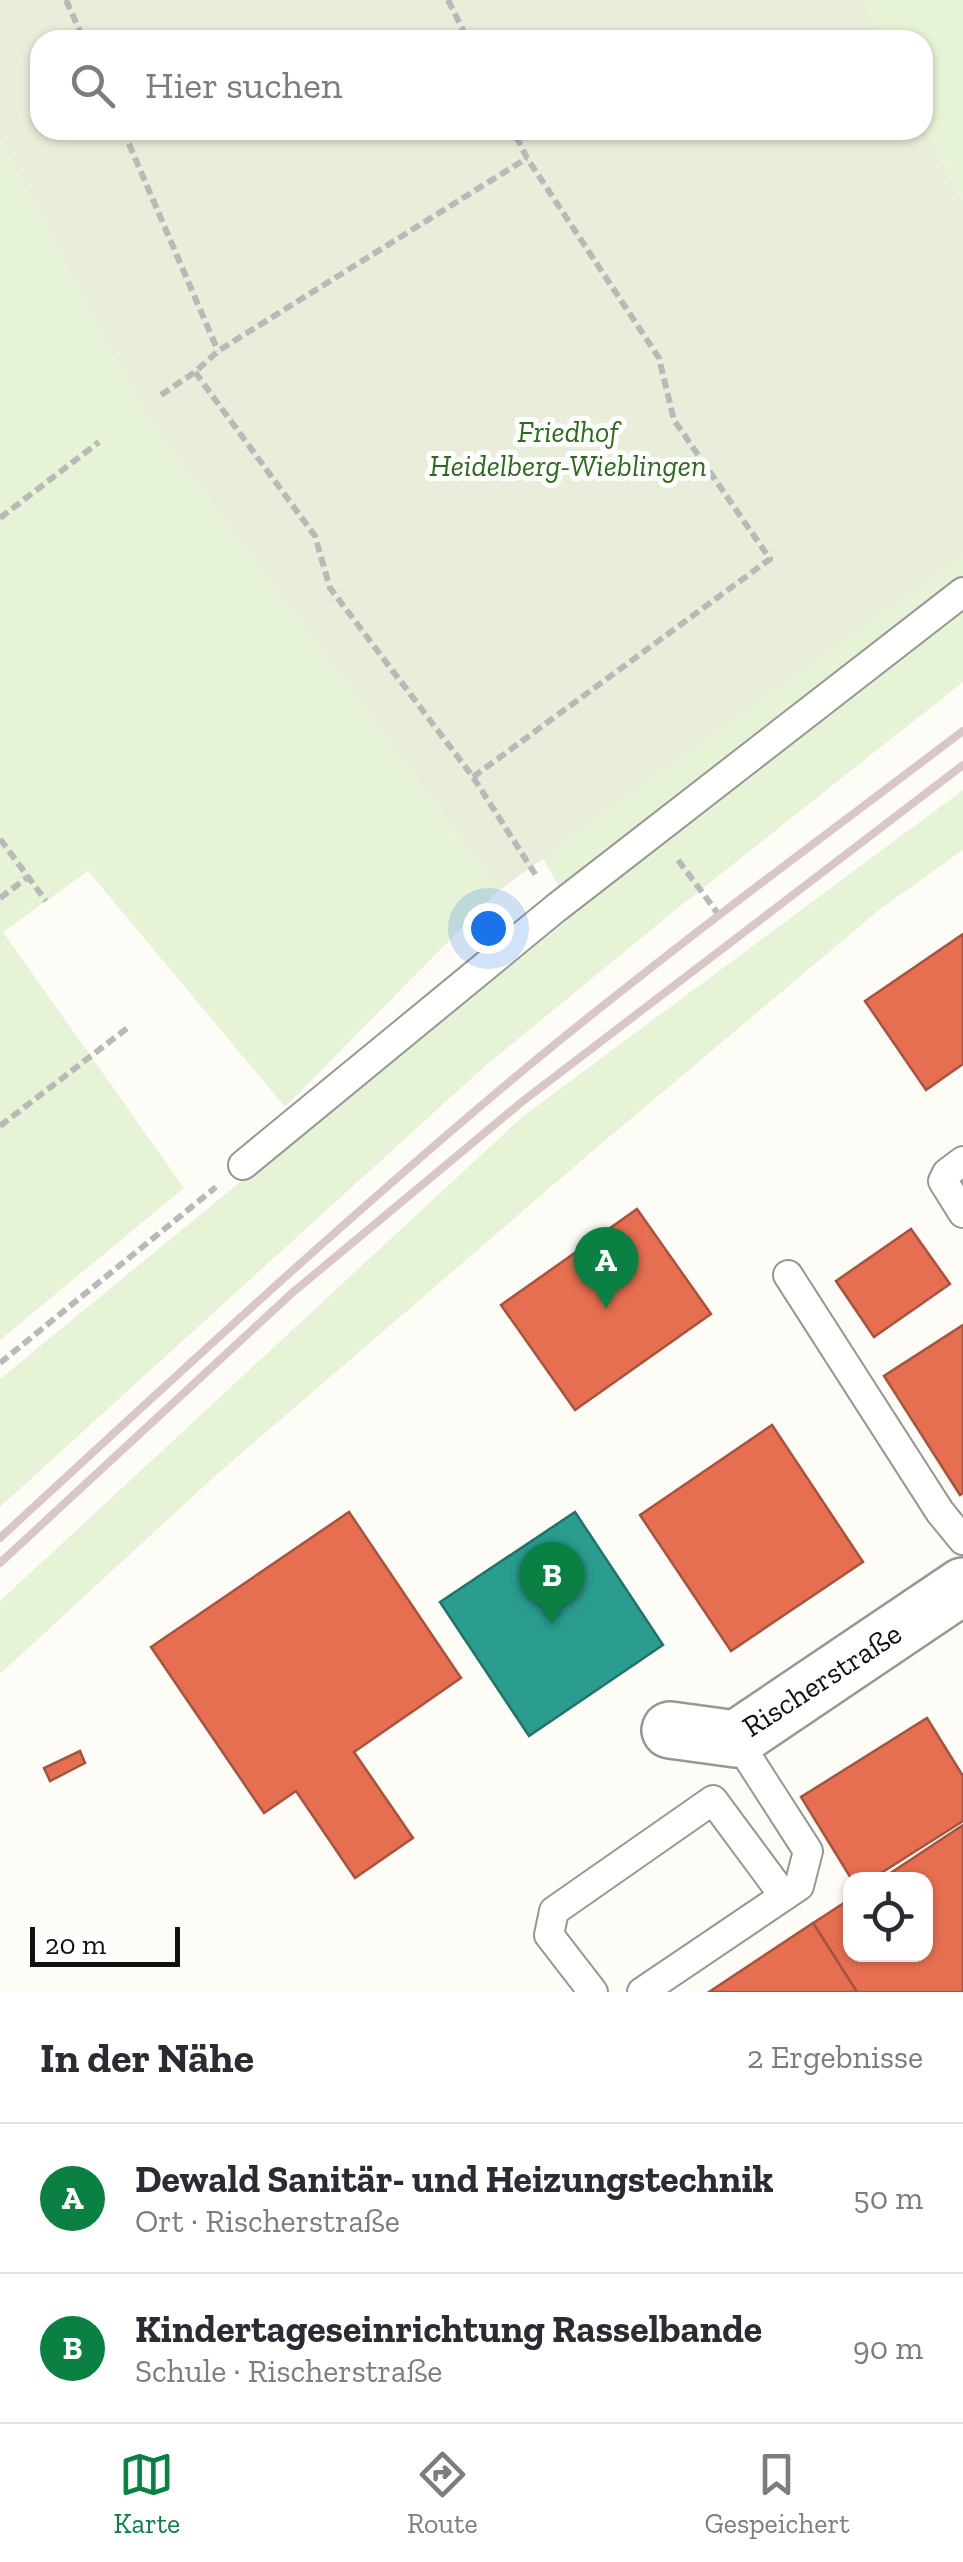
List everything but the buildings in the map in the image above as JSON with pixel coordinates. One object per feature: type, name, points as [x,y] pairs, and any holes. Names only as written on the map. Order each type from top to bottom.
[{"type":"street","name":"Rischerstraße","points":[[670,1730],[736,1738],[963,1586]]},
{"type":"lane","points":[[243,1165],[556,908],[963,592]]},
{"type":"lane","points":[[963,1161],[942,1181],[963,1213]]},
{"type":"lane","points":[[788,1276],[940,1512],[963,1540]]},
{"type":"lane","points":[[642,1992],[799,1886],[808,1851],[736,1738]]},
{"type":"lane","points":[[593,1992],[549,1935],[554,1911],[713,1800],[784,1896]]},
{"type":"path","points":[[66,0],[80,30]]},
{"type":"path","points":[[448,0],[463,30]]},
{"type":"path","points":[[126,140],[218,350]]},
{"type":"path","points":[[473,777],[770,560],[674,420],[660,358],[517,140]]},
{"type":"path","points":[[161,395],[195,372],[218,350],[526,158]]},
{"type":"path","points":[[195,372],[315,536],[330,588],[473,777],[556,908]]},
{"type":"path","points":[[0,518],[99,442]]},
{"type":"path","points":[[0,839],[46,900]]},
{"type":"path","points":[[681,864],[720,916]]},
{"type":"path","points":[[0,898],[28,877]]},
{"type":"path","points":[[0,1126],[130,1026]]},
{"type":"path","points":[[0,1363],[243,1165]]},
{"type":"green space","name":"Friedhof Heidelberg-Wieblingen","points":[[0,0],[863,0],[878,30],[30,30],[30,140],[932,140],[963,203],[963,558],[498,891],[141,411],[0,140]]},
{"type":"green space","points":[[863,0],[963,0],[963,203],[932,140],[933,30],[878,30]]},
{"type":"green space","points":[[0,140],[141,411],[498,891],[285,1107],[88,871],[3,932],[184,1188],[0,1340]]},
{"type":"green space","points":[[963,558],[963,682],[484,1067],[0,1507],[0,1379],[575,914],[542,857]]},
{"type":"green space","points":[[963,790],[963,850],[879,910],[595,1149],[215,1476],[0,1674],[0,1601],[522,1117]]},
{"type":"railway","points":[[0,1538],[315,1251],[508,1083],[676,948],[963,731]]},
{"type":"railway","points":[[0,1563],[292,1293],[523,1101],[963,765]]},
{"type":"place","name":"Dewald Sanitär- und Heizungstechnik","points":[[606,1309]]},
{"type":"place","name":"Kindertageseinrichtung Rasselbande","points":[[552,1624]]}]
